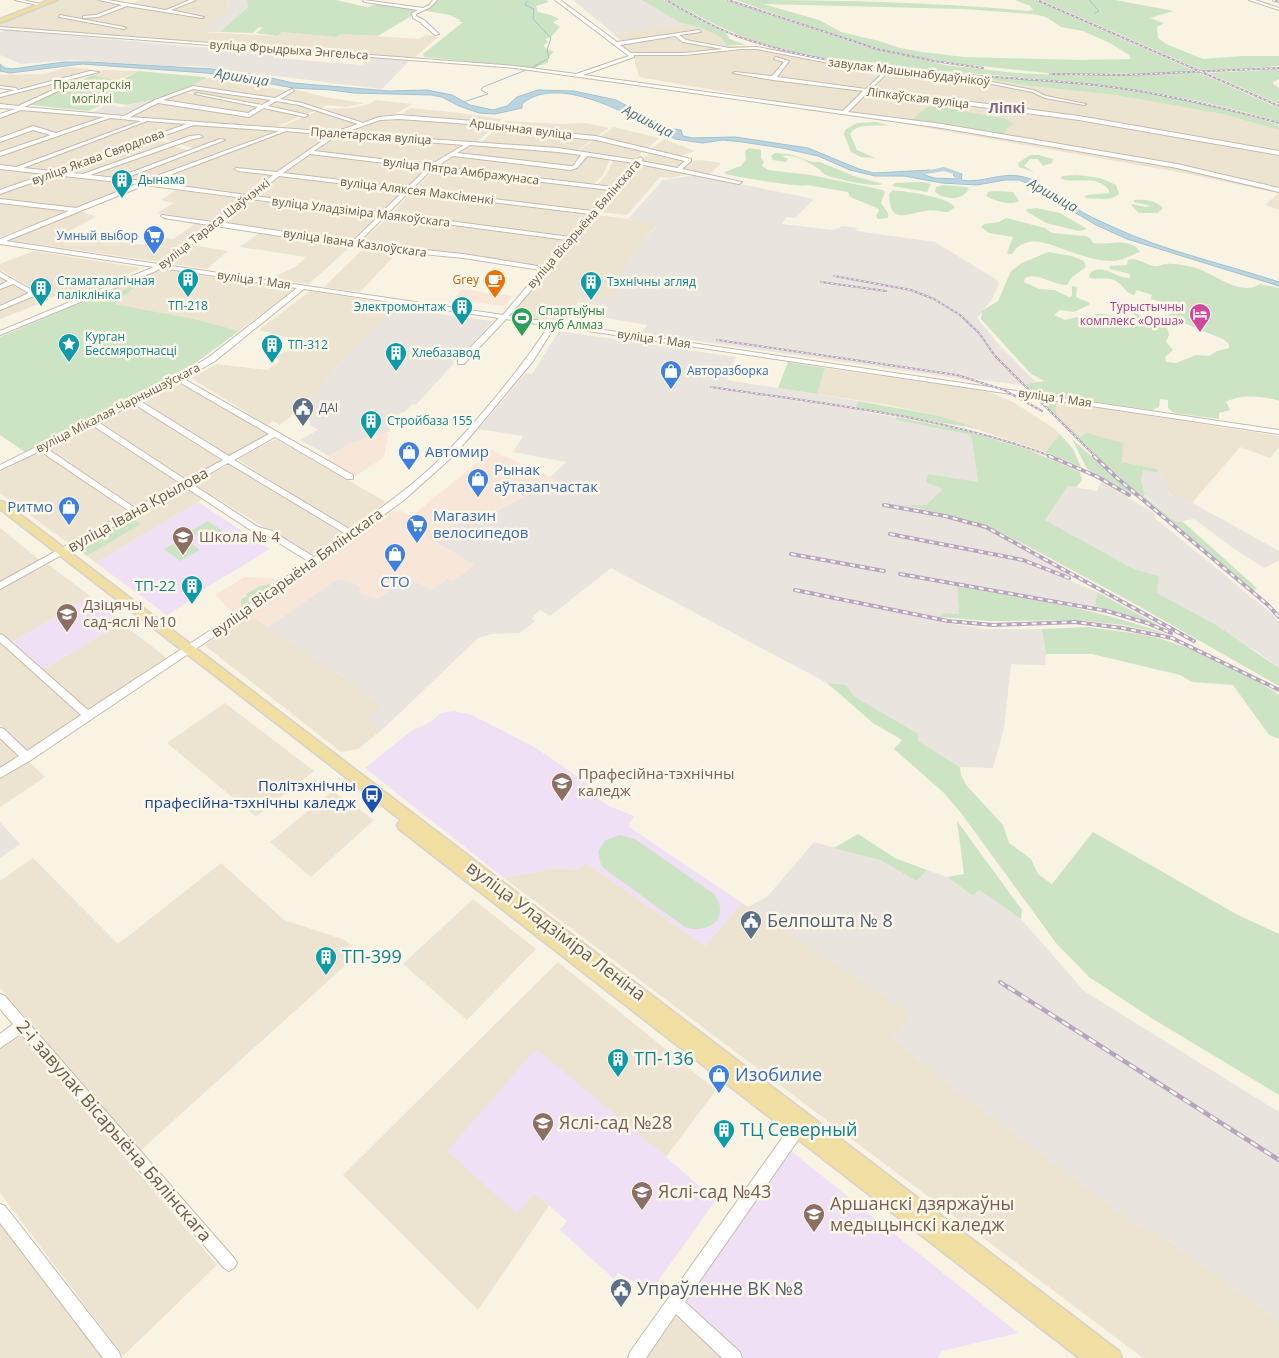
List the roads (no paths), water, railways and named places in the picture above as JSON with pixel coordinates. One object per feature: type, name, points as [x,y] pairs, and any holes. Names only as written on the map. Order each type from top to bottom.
[{"type":"main road","points":[[0,21],[54,0]]},
{"type":"main road","name":"вуліца Уладзіміра Леніна","points":[[0,504],[59,554],[185,652],[801,1124],[1112,1358]]},
{"type":"main road","name":"вуліца Уладзіміра Леніна","points":[[0,514],[59,554]]},
{"type":"main road","name":"вуліца Уладзіміра Леніна","points":[[801,1124],[1095,1358]]},
{"type":"street","points":[[17,0],[42,5]]},
{"type":"street","points":[[101,0],[202,17]]},
{"type":"street","points":[[78,19],[97,16],[138,0]]},
{"type":"street","points":[[168,11],[194,0]]},
{"type":"street","points":[[365,0],[423,9]]},
{"type":"street","points":[[435,0],[430,6],[415,12],[413,16],[436,34]]},
{"type":"street","points":[[557,0],[631,54],[630,58],[577,76]]},
{"type":"street","points":[[1251,0],[1279,10]]},
{"type":"street","points":[[60,16],[124,28]]},
{"type":"street","name":"вуліца Фрыдрыха Энгельса","points":[[0,28],[490,64],[942,126],[1158,163],[1279,190]]},
{"type":"street","name":"завулак Машынабудаўнікоў","points":[[615,44],[699,31]]},
{"type":"street","name":"завулак Машынабудаўнікоў","points":[[676,35],[685,41],[734,49],[767,50],[844,65],[987,82],[1033,91],[1045,97],[1084,104]]},
{"type":"street","points":[[734,49],[787,61],[773,79]]},
{"type":"street","name":"завулак Машынабудаўнікоў","points":[[631,54],[714,52],[734,49]]},
{"type":"street","points":[[845,112],[886,72],[886,69]]},
{"type":"street","points":[[0,96],[90,72],[97,72],[0,116]]},
{"type":"street","name":"Ліпкаўская вуліца","points":[[735,73],[1079,118],[1279,153]]},
{"type":"street","points":[[0,87],[20,90]]},
{"type":"street","points":[[125,118],[156,101],[193,87],[320,109],[362,124]]},
{"type":"street","points":[[156,101],[249,115],[292,90]]},
{"type":"street","points":[[181,91],[305,115]]},
{"type":"street","name":"Пралетарская вуліца","points":[[0,106],[110,117],[470,143],[586,154],[739,182]]},
{"type":"street","points":[[298,118],[320,109]]},
{"type":"street","points":[[0,154],[110,117]]},
{"type":"street","name":"Аршычная вуліца","points":[[337,134],[378,119],[399,117],[486,124],[495,128],[596,138],[689,160],[677,170]]},
{"type":"street","points":[[15,169],[124,130],[148,119]]},
{"type":"street","name":"вуліца Якава Свярдлова","points":[[0,192],[195,122]]},
{"type":"street","points":[[275,128],[290,122]]},
{"type":"street","points":[[0,140],[33,128],[56,135]]},
{"type":"street","points":[[0,242],[144,183],[288,130]]},
{"type":"street","name":"вуліца Тараса Шаўчэнкі","points":[[0,333],[160,266],[278,174],[337,134]]},
{"type":"street","points":[[155,137],[192,150]]},
{"type":"street","points":[[82,176],[192,137],[200,137]]},
{"type":"street","points":[[0,140],[17,148]]},
{"type":"street","points":[[116,180],[222,140]]},
{"type":"street","points":[[353,245],[410,191],[432,167],[470,143]]},
{"type":"street","name":"вуліца Вісарыёна Бялінскага","points":[[461,362],[595,213],[646,150]]},
{"type":"street","name":"вуліца Пятра Амбражунаса","points":[[308,152],[615,189]]},
{"type":"street","points":[[450,154],[570,168],[575,167],[586,154]]},
{"type":"street","name":"вуліца Уладзіміра Маякоўскага","points":[[0,168],[144,183],[247,198],[572,239]]},
{"type":"street","name":"вуліца Аляксея Максіменкі","points":[[238,169],[595,213]]},
{"type":"street","points":[[0,201],[77,210]]},
{"type":"street","name":"вуліца Івана Казлоўскага","points":[[164,216],[353,245],[463,256],[546,268]]},
{"type":"street","name":"вуліца 1 Мая","points":[[0,242],[1279,432]]},
{"type":"street","points":[[0,274],[44,299]]},
{"type":"street","points":[[0,287],[13,282]]},
{"type":"street","name":"вуліца Мікалая Чарнышэўскага","points":[[0,468],[179,379],[212,359],[303,288]]},
{"type":"street","points":[[0,308],[33,294]]},
{"type":"street","name":"вуліца Вісарыёна Бялінскага","points":[[0,774],[185,652],[315,562],[401,498],[448,456],[530,359],[553,324]]},
{"type":"street","points":[[179,379],[350,477]]},
{"type":"street","points":[[136,402],[228,460],[352,534]]},
{"type":"street","points":[[92,422],[254,529],[269,533],[315,562]]},
{"type":"street","name":"вуліца Івана Крылова","points":[[0,586],[276,434]]},
{"type":"street","points":[[40,448],[136,512]]},
{"type":"street","points":[[0,637],[88,716]]},
{"type":"street","points":[[0,732],[26,757]]},
{"type":"street","name":"2-і завулак Вісарыёна Бялінскага","points":[[0,1000],[229,1263]]},
{"type":"street","points":[[0,1042],[22,1025]]},
{"type":"street","points":[[636,1358],[801,1124]]},
{"type":"street","points":[[0,1211],[113,1358]]},
{"type":"street","points":[[675,1303],[734,1358]]},
{"type":"water","name":"Аршыца","points":[[64,62],[212,69],[258,75],[293,83],[389,91],[427,90],[452,95],[470,105],[493,110],[507,106],[517,97],[538,90],[574,91],[616,100],[669,128],[681,130],[683,136],[693,138],[735,137],[808,148],[859,169],[874,173],[930,170],[922,174],[934,178],[955,179],[953,175],[956,173],[962,174],[961,180],[969,181],[1008,176],[1024,177],[1044,185],[1088,215],[1133,236],[1279,282],[1279,286],[1127,239],[1096,225],[1054,200],[1038,188],[1019,180],[1005,180],[977,185],[942,183],[904,176],[875,176],[850,170],[818,156],[782,148],[723,140],[703,143],[675,139],[620,111],[599,102],[577,96],[557,93],[538,95],[522,104],[522,108],[495,114],[479,113],[459,106],[442,97],[431,95],[354,93],[293,88],[220,74],[82,64],[10,73],[0,71],[0,64],[5,68],[12,69]]},
{"type":"waterway","points":[[1089,0],[1099,11],[1095,13]]},
{"type":"waterway","points":[[527,1],[525,5],[534,9],[533,19],[551,38],[547,50],[549,58],[533,67]]},
{"type":"waterway","points":[[463,102],[488,94],[481,90],[483,87],[526,70]]},
{"type":"waterway","points":[[914,174],[944,169],[957,173],[960,182]]},
{"type":"railway","points":[[666,0],[710,24],[737,36],[780,49],[824,59],[914,71],[1049,81],[1141,91],[1187,100],[1279,123]]},
{"type":"railway","points":[[728,0],[877,49],[934,61],[983,68]]},
{"type":"railway","points":[[1037,0],[1200,72]]},
{"type":"railway","points":[[1273,0],[1279,2]]},
{"type":"railway","points":[[1200,72],[1279,68]]},
{"type":"railway","points":[[1050,74],[1124,75],[1200,72]]},
{"type":"railway","points":[[1200,72],[1279,106]]},
{"type":"railway","points":[[834,276],[911,290],[934,299],[960,315],[979,333],[995,356],[1096,457]]},
{"type":"railway","points":[[821,282],[886,291]]},
{"type":"railway","points":[[717,340],[957,375],[1004,390],[1042,411]]},
{"type":"railway","points":[[711,387],[927,421],[970,431],[1053,457]]},
{"type":"railway","points":[[1049,456],[1096,476],[1129,495]]},
{"type":"railway","points":[[1094,456],[1116,477],[1268,605],[1279,617]]},
{"type":"railway","points":[[884,505],[945,516],[986,527],[1194,641]]},
{"type":"railway","points":[[890,534],[1023,560],[1069,578]]},
{"type":"railway","points":[[791,554],[884,571]]},
{"type":"railway","points":[[900,574],[1107,611],[1147,623],[1171,633]]},
{"type":"railway","points":[[795,590],[948,621],[993,625],[1075,622],[1122,628],[1172,638],[1279,690]]},
{"type":"railway","points":[[1000,982],[1009,988]]},
{"type":"railway","points":[[1008,987],[1279,1160]]},
{"type":"place","name":"Дынама","points":[[122,199]]},
{"type":"place","name":"Умный выбор","points":[[154,255]]},
{"type":"place","name":"ТП-218","points":[[188,298]]},
{"type":"place","name":"Grey","points":[[495,299]]},
{"type":"place","name":"Тэхнічны агляд","points":[[591,301]]},
{"type":"place","name":"Стаматалагічная паліклініка","points":[[41,307]]},
{"type":"place","name":"Электромонтаж","points":[[462,326]]},
{"type":"place","name":"Турыстычны комплекс «Орша»","points":[[1200,333]]},
{"type":"place","name":"Спартыўны клуб Алмаз","points":[[522,337]]},
{"type":"place","name":"Курган Бессмяротнасці","points":[[69,363]]},
{"type":"place","name":"ТП-312","points":[[272,364]]},
{"type":"place","name":"Хлебазавод","points":[[396,372]]},
{"type":"place","name":"Авторазборка","points":[[671,390]]},
{"type":"place","name":"ДАІ","points":[[303,427]]},
{"type":"place","name":"Стройбаза 155","points":[[371,440]]},
{"type":"place","name":"Автомир","points":[[409,471]]},
{"type":"place","name":"Рынак аўтазапчастак","points":[[478,498]]},
{"type":"place","name":"Ритмо","points":[[69,526]]},
{"type":"place","name":"Магазин велосипедов","points":[[417,544]]},
{"type":"place","name":"Школа № 4","points":[[183,556]]},
{"type":"place","name":"СТО","points":[[395,573]]},
{"type":"place","name":"ТП-22","points":[[192,605]]},
{"type":"place","name":"Дзіцячы сад-яслі №10","points":[[67,633]]},
{"type":"place","name":"Прафесійна-тэхнічны каледж","points":[[562,802]]},
{"type":"place","name":"Політэхнічны прафесійна-тэхнічны каледж","points":[[372,814]]},
{"type":"place","name":"Белпошта № 8","points":[[751,940]]},
{"type":"place","name":"ТП-399","points":[[326,976]]},
{"type":"place","name":"ТП-136","points":[[618,1078]]},
{"type":"place","name":"Изобилие","points":[[719,1094]]},
{"type":"place","name":"Яслі-сад №28","points":[[543,1142]]},
{"type":"place","name":"ТЦ Северный","points":[[724,1149]]},
{"type":"place","name":"Яслі-сад №43","points":[[642,1211]]},
{"type":"place","name":"Аршанскі дзяржаўны медыцынскі каледж","points":[[814,1233]]},
{"type":"place","name":"Упраўленне ВК №8","points":[[621,1308]]},
{"type":"district","name":"Ліпкі","points":[[1007,108]]},
{"type":"park label","name":"Пралетарскія могілкі","points":[[92,92]]}]
